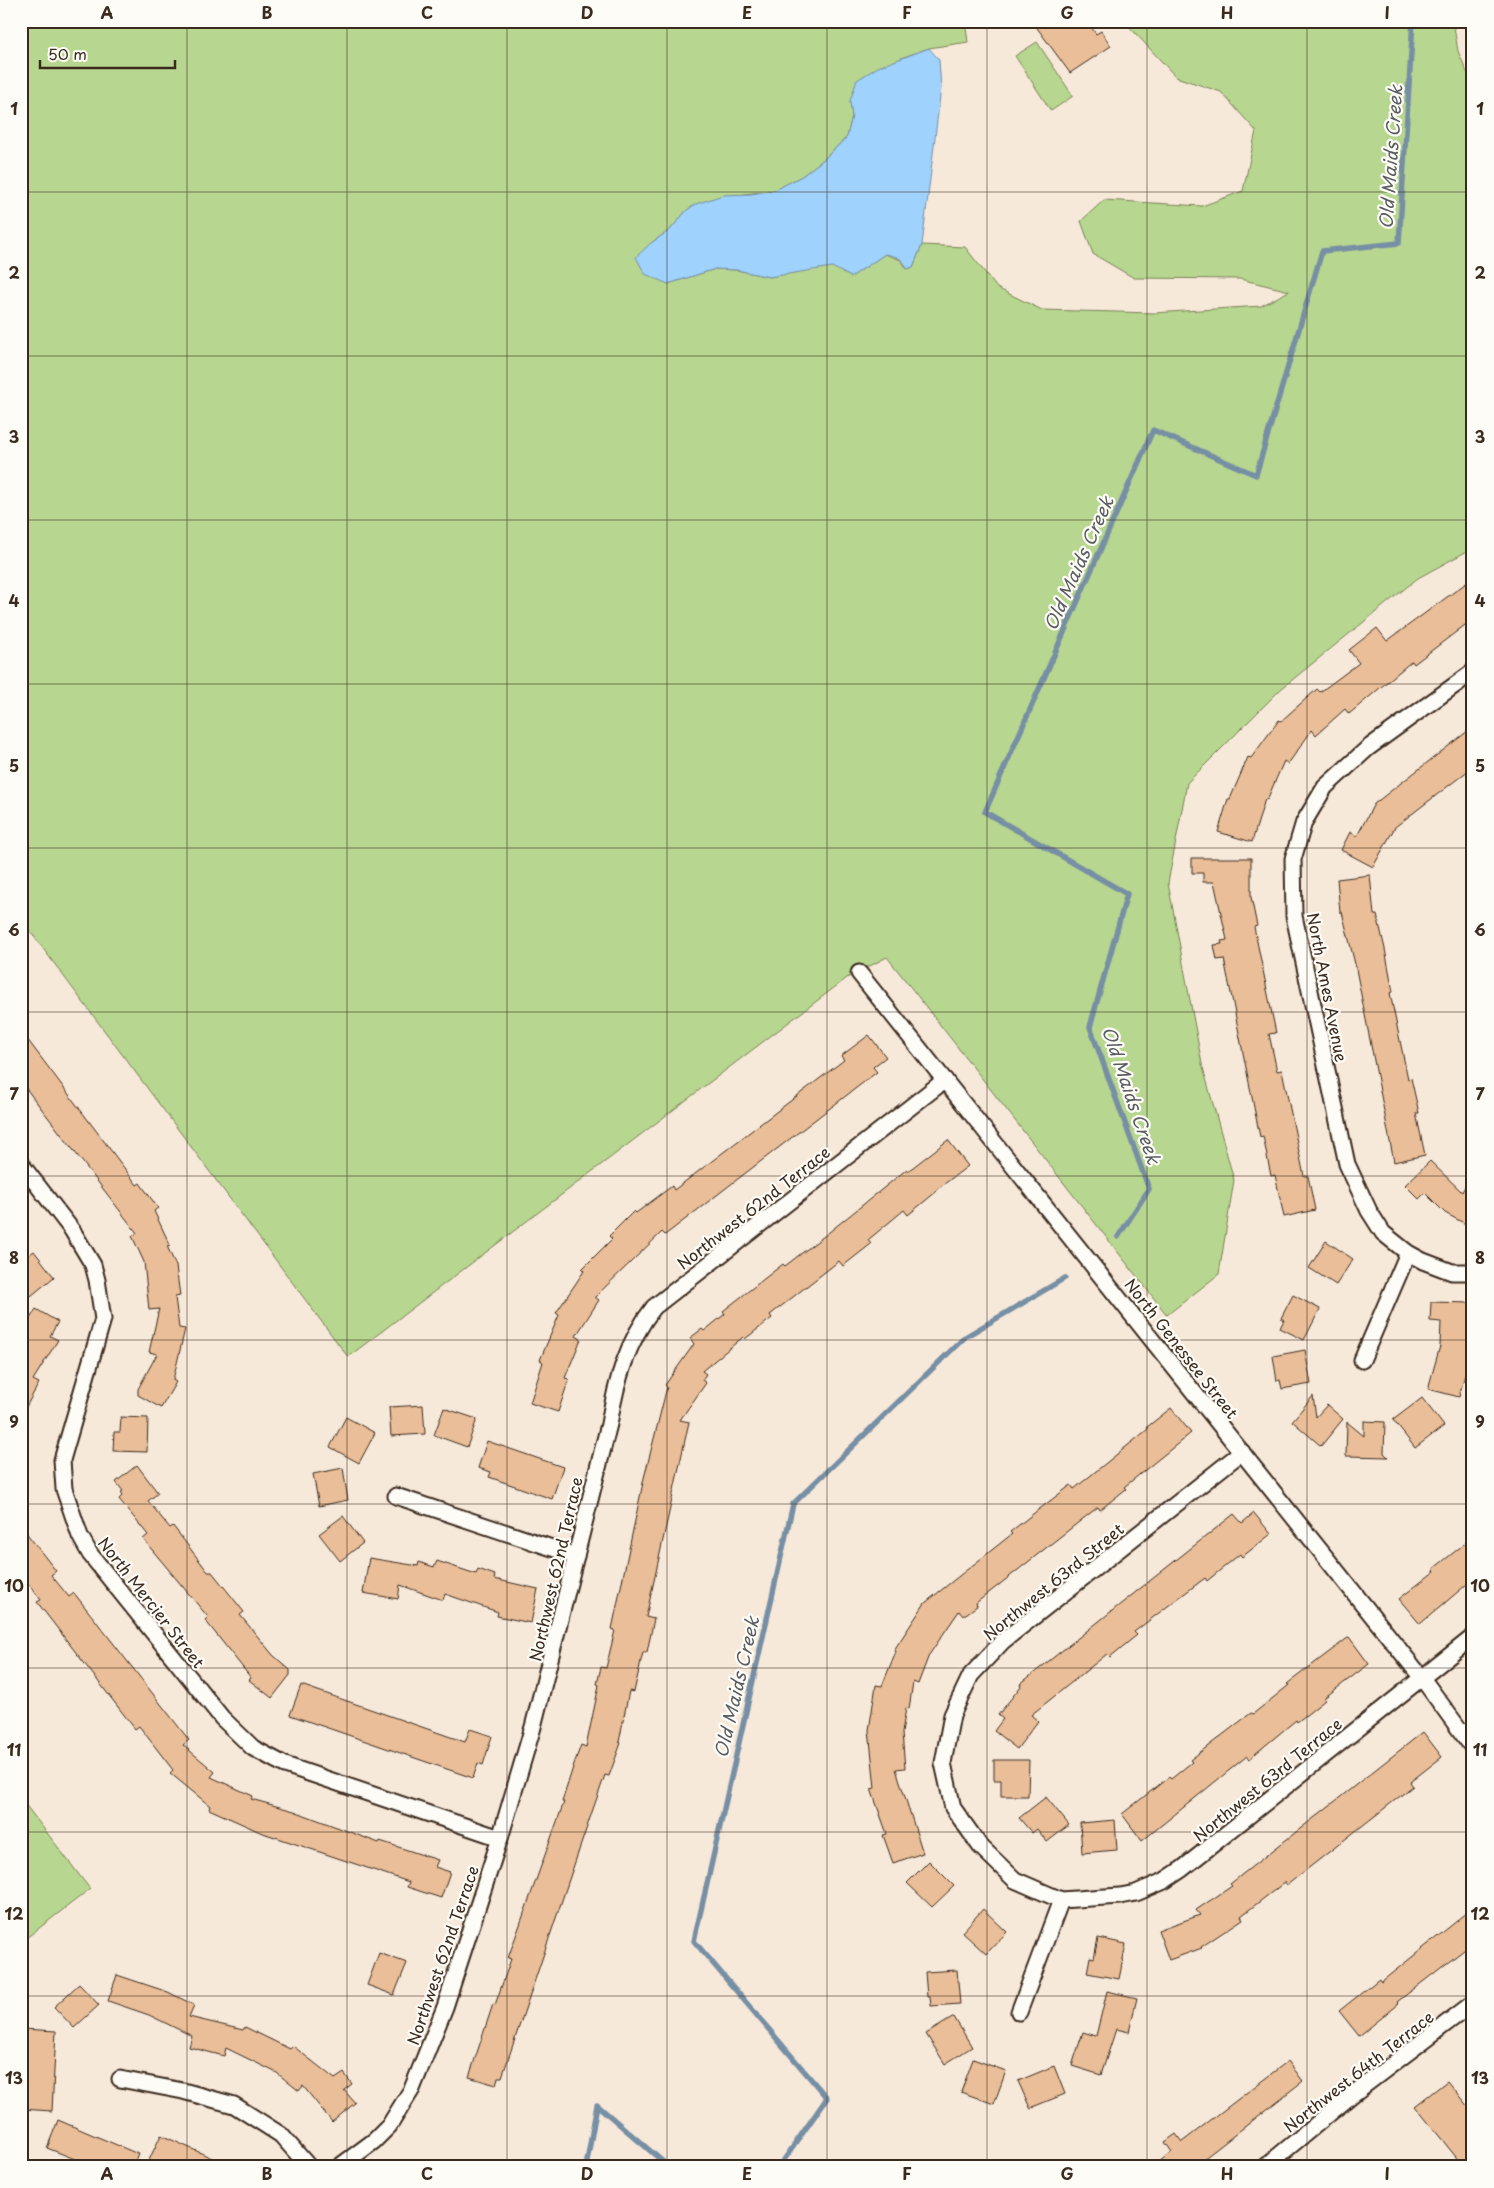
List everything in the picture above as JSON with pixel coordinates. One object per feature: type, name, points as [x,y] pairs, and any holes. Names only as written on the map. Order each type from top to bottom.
[{"type":"street","name":"North Ames Avenue","points":[[1408,1253],[1383,1233],[1369,1211],[1346,1164],[1294,916],[1293,860],[1304,822],[1325,787],[1368,748],[1473,672]]},
{"type":"street","name":"North Genessee Street","points":[[859,973],[1422,1678],[1473,1748]]},
{"type":"street","name":"Northwest 62nd Terrace","points":[[339,2167],[389,2126],[412,2089],[445,2007],[500,1838],[546,1680],[622,1367],[632,1340],[654,1307],[945,1080]]},
{"type":"street","name":"North Mercier Street","points":[[21,1164],[72,1230],[93,1265],[97,1280],[103,1319],[62,1460],[64,1489],[80,1536],[90,1554],[217,1712],[242,1740],[253,1748],[285,1766],[500,1838]]},
{"type":"street","points":[[1362,1360],[1408,1253],[1452,1272],[1473,1272]]},
{"type":"street","name":"Northwest 63rd Street","points":[[1061,1900],[1015,1880],[980,1846],[953,1808],[943,1763],[952,1715],[971,1675],[1003,1641],[1242,1452]]},
{"type":"street","points":[[396,1496],[576,1556]]},
{"type":"street","name":"Northwest 63rd Terrace","points":[[1061,1900],[1120,1896],[1136,1893],[1164,1881],[1182,1870],[1473,1637]]},
{"type":"street","points":[[1019,2012],[1061,1900]]},
{"type":"street","name":"Northwest 64th Terrace","points":[[1265,2167],[1353,2094],[1473,2003]]},
{"type":"street","points":[[120,2079],[183,2091],[234,2105],[281,2134],[309,2167]]},
{"type":"green space","points":[[21,21],[965,21],[968,42],[929,48],[901,58],[850,101],[852,116],[847,137],[824,159],[802,176],[775,190],[745,194],[687,210],[670,230],[651,243],[668,284],[715,269],[737,270],[769,277],[832,266],[851,277],[885,254],[901,260],[907,269],[913,267],[922,245],[965,247],[997,288],[1042,310],[1154,313],[1261,306],[1289,291],[1240,279],[1134,278],[1093,254],[1081,221],[1104,200],[1202,206],[1243,191],[1256,131],[1221,92],[1176,77],[1124,21],[1453,21],[1458,51],[1473,86],[1473,548],[1418,578],[1281,689],[1187,783],[1168,883],[1202,1064],[1234,1180],[1219,1274],[1167,1315],[887,957],[847,978],[348,1357],[21,919]]},
{"type":"green space","points":[[1037,42],[1073,96],[1051,111],[1015,56]]},
{"type":"green space","points":[[21,1799],[90,1889],[21,1942]]},
{"type":"water","points":[[929,48],[939,60],[941,88],[922,245],[913,267],[907,269],[901,260],[895,256],[885,254],[851,277],[832,267],[769,277],[737,270],[715,269],[668,284],[645,274],[636,257],[651,243],[670,230],[687,210],[696,204],[723,195],[751,194],[775,190],[802,176],[824,159],[847,137],[852,116],[850,101],[857,80],[878,67]]},
{"type":"building","points":[[1032,21],[1087,21],[1096,34],[1101,31],[1111,46],[1070,73]]},
{"type":"building","points":[[1473,578],[1473,619],[1414,664],[1412,661],[1349,714],[1345,709],[1316,735],[1312,730],[1288,764],[1284,761],[1267,800],[1265,799],[1252,842],[1218,832],[1228,799],[1230,799],[1248,757],[1251,758],[1279,720],[1281,721],[1317,689],[1320,692],[1359,663],[1349,650],[1377,628],[1387,641]]},
{"type":"building","points":[[1473,727],[1473,767],[1395,827],[1373,867],[1341,850],[1350,832],[1357,836],[1374,804]]},
{"type":"building","points":[[1192,858],[1251,858],[1251,897],[1257,926],[1254,927],[1276,1033],[1269,1034],[1277,1071],[1282,1070],[1304,1176],[1308,1176],[1315,1210],[1284,1217],[1275,1175],[1271,1176],[1263,1136],[1260,1137],[1224,959],[1217,960],[1214,945],[1222,944],[1221,941],[1227,940],[1214,882],[1203,882],[1203,873],[1192,873]]},
{"type":"building","points":[[1370,875],[1374,915],[1377,915],[1385,949],[1393,992],[1390,993],[1408,1079],[1411,1078],[1419,1113],[1416,1113],[1425,1155],[1394,1162],[1355,964],[1342,912],[1340,912],[1337,879]]},
{"type":"building","points":[[21,1031],[137,1185],[140,1183],[158,1208],[154,1211],[170,1245],[167,1246],[176,1266],[180,1296],[175,1297],[179,1328],[185,1329],[173,1380],[176,1382],[161,1408],[138,1395],[138,1389],[157,1354],[149,1352],[159,1309],[149,1310],[144,1262],[132,1236],[137,1233],[21,1082]]},
{"type":"building","points":[[869,1035],[886,1057],[873,1067],[877,1072],[665,1235],[662,1232],[595,1297],[599,1300],[576,1336],[581,1339],[565,1378],[569,1379],[558,1412],[530,1403],[543,1362],[540,1360],[559,1315],[556,1313],[584,1271],[582,1269],[612,1239],[609,1236],[634,1211],[636,1213],[672,1186],[674,1190],[844,1060],[841,1056]]},
{"type":"building","points":[[948,1140],[968,1166],[935,1191],[908,1215],[904,1210],[868,1240],[871,1244],[843,1266],[839,1261],[770,1315],[772,1318],[745,1339],[743,1337],[702,1371],[706,1374],[702,1380],[706,1383],[680,1420],[689,1422],[646,1617],[654,1619],[647,1652],[643,1652],[634,1692],[629,1691],[619,1742],[621,1743],[609,1776],[605,1775],[502,2077],[498,2077],[496,2085],[469,2077],[493,2004],[495,2005],[511,1959],[508,1958],[564,1802],[562,1802],[574,1764],[581,1745],[586,1747],[601,1667],[606,1668],[615,1630],[612,1629],[644,1478],[667,1387],[665,1385],[694,1344],[690,1338],[702,1329],[704,1331],[725,1314],[723,1311],[783,1264],[785,1266],[907,1169],[908,1171]]},
{"type":"building","points":[[1430,1161],[1462,1192],[1473,1171],[1473,1228],[1445,1213],[1425,1193],[1419,1199],[1405,1185]]},
{"type":"building","points":[[1326,1241],[1353,1259],[1336,1285],[1309,1268]]},
{"type":"building","points":[[34,1251],[54,1277],[31,1296],[21,1284],[21,1261]]},
{"type":"building","points":[[1293,1295],[1320,1309],[1304,1340],[1280,1328],[1284,1320],[1281,1318]]},
{"type":"building","points":[[1431,1302],[1470,1303],[1468,1363],[1459,1397],[1428,1389],[1440,1346],[1441,1322],[1430,1321]]},
{"type":"building","points":[[36,1309],[58,1322],[50,1336],[58,1340],[33,1380],[39,1383],[21,1416],[21,1333]]},
{"type":"building","points":[[1305,1350],[1311,1384],[1282,1389],[1280,1380],[1277,1381],[1273,1356]]},
{"type":"building","points":[[1313,1396],[1316,1417],[1327,1405],[1343,1419],[1321,1446],[1292,1421]]},
{"type":"building","points":[[1422,1398],[1444,1426],[1415,1448],[1393,1420]]},
{"type":"building","points":[[423,1405],[425,1434],[391,1436],[389,1407]]},
{"type":"building","points":[[444,1408],[477,1419],[467,1447],[434,1435]]},
{"type":"building","points":[[1171,1408],[1191,1433],[1124,1487],[1126,1489],[1100,1510],[1098,1507],[976,1603],[977,1606],[963,1616],[959,1611],[929,1655],[918,1684],[913,1682],[909,1709],[906,1708],[902,1733],[905,1768],[896,1769],[923,1853],[893,1863],[883,1835],[887,1834],[871,1789],[875,1788],[869,1730],[876,1685],[882,1686],[896,1651],[894,1650],[925,1603],[1012,1534],[1010,1532],[1038,1510],[1071,1485],[1074,1489]]},
{"type":"building","points":[[121,1417],[148,1418],[147,1452],[113,1451],[114,1432],[120,1432]]},
{"type":"building","points":[[346,1417],[375,1433],[359,1463],[330,1447]]},
{"type":"building","points":[[1364,1421],[1385,1422],[1384,1453],[1388,1457],[1346,1456],[1347,1422],[1364,1436]]},
{"type":"building","points":[[487,1441],[563,1467],[552,1499],[489,1477],[491,1472],[478,1468]]},
{"type":"building","points":[[137,1465],[158,1493],[148,1501],[170,1528],[173,1526],[208,1572],[212,1572],[244,1612],[240,1615],[273,1655],[290,1670],[290,1675],[272,1698],[249,1680],[251,1678],[205,1620],[208,1617],[143,1539],[148,1535],[119,1499],[123,1495],[121,1492],[123,1491],[116,1482]]},
{"type":"building","points":[[343,1468],[348,1500],[319,1506],[313,1474]]},
{"type":"building","points":[[1254,1513],[1271,1534],[1242,1557],[1240,1554],[1207,1581],[1205,1578],[1134,1632],[1137,1635],[1110,1657],[1107,1654],[1031,1715],[1038,1721],[1017,1749],[994,1731],[1003,1719],[998,1715],[1021,1686],[1020,1684],[1234,1514],[1242,1523]]},
{"type":"building","points":[[343,1516],[363,1543],[340,1561],[319,1534]]},
{"type":"building","points":[[21,1526],[56,1571],[51,1575],[69,1597],[74,1593],[189,1740],[183,1745],[215,1772],[211,1777],[253,1796],[251,1799],[294,1811],[379,1843],[380,1841],[438,1860],[435,1867],[450,1872],[441,1898],[407,1887],[409,1882],[260,1832],[209,1809],[210,1806],[170,1773],[173,1770],[139,1726],[135,1729],[37,1602],[41,1600],[21,1574]]},
{"type":"building","points":[[1473,1537],[1473,1579],[1420,1624],[1399,1599],[1435,1571],[1433,1569]]},
{"type":"building","points":[[369,1558],[418,1566],[419,1562],[434,1567],[437,1561],[476,1574],[478,1569],[495,1575],[494,1579],[538,1589],[531,1623],[497,1616],[498,1612],[445,1594],[443,1600],[400,1585],[398,1599],[363,1593]]},
{"type":"building","points":[[1349,1637],[1369,1664],[1249,1759],[1247,1756],[1142,1841],[1122,1814],[1169,1777],[1171,1779],[1192,1762],[1190,1760],[1251,1713],[1253,1714],[1289,1685],[1287,1684]]},
{"type":"building","points":[[301,1685],[465,1742],[470,1729],[492,1736],[483,1765],[478,1763],[473,1778],[290,1715]]},
{"type":"building","points":[[1423,1732],[1442,1757],[1410,1782],[1413,1786],[1287,1885],[1285,1882],[1241,1916],[1243,1919],[1202,1948],[1169,1960],[1158,1930],[1200,1915],[1196,1910],[1232,1886],[1230,1884]]},
{"type":"building","points":[[994,1760],[1029,1760],[1028,1796],[1001,1796],[1001,1780],[994,1780]]},
{"type":"building","points":[[1046,1797],[1069,1825],[1047,1842],[1037,1829],[1032,1833],[1019,1818]]},
{"type":"building","points":[[1115,1820],[1117,1850],[1082,1853],[1080,1823]]},
{"type":"building","points":[[929,1861],[954,1886],[932,1907],[907,1883]]},
{"type":"building","points":[[1473,1908],[1473,1943],[1397,2002],[1399,2004],[1359,2036],[1339,2011],[1379,1979],[1381,1982]]},
{"type":"building","points":[[983,1909],[1007,1932],[986,1954],[962,1932]]},
{"type":"building","points":[[1098,1938],[1126,1944],[1119,1979],[1087,1973],[1090,1957],[1094,1958]]},
{"type":"building","points":[[379,1953],[407,1963],[394,1995],[367,1985]]},
{"type":"building","points":[[957,1970],[960,2004],[931,2006],[930,1997],[927,1997],[925,1972]]},
{"type":"building","points":[[117,1975],[168,1992],[194,2005],[189,2017],[243,2030],[245,2027],[290,2049],[293,2046],[335,2079],[344,2073],[352,2084],[344,2090],[355,2103],[332,2122],[303,2086],[299,2091],[277,2073],[226,2048],[224,2056],[189,2047],[192,2036],[149,2015],[108,2001]]},
{"type":"building","points":[[79,1984],[99,2005],[74,2028],[54,2007]]},
{"type":"building","points":[[1107,1991],[1137,1998],[1129,2032],[1116,2029],[1101,2075],[1072,2066],[1083,2032],[1096,2036]]},
{"type":"building","points":[[954,2017],[972,2047],[945,2064],[926,2034]]},
{"type":"building","points":[[23,2029],[56,2031],[52,2111],[21,2109]]},
{"type":"building","points":[[973,2059],[1006,2071],[994,2104],[961,2092]]},
{"type":"building","points":[[1288,2061],[1303,2081],[1219,2147],[1193,2167],[1152,2167],[1172,2152],[1165,2142],[1176,2134],[1182,2142]]},
{"type":"building","points":[[1054,2066],[1065,2094],[1030,2108],[1018,2081]]},
{"type":"building","points":[[1447,2081],[1473,2113],[1473,2167],[1464,2167],[1415,2106]]},
{"type":"building","points":[[58,2120],[138,2154],[133,2167],[95,2167],[47,2148]]},
{"type":"building","points":[[161,2135],[232,2167],[163,2167],[149,2160]]},
{"type":"waterway","name":"Old Maids Creek","points":[[1118,1237],[1149,1189],[1090,1027],[1127,894],[985,812],[1153,430],[1256,475],[1322,251],[1399,243],[1413,21]]},
{"type":"waterway","name":"Old Maids Creek","points":[[779,2167],[827,2098],[694,1941],[793,1504],[965,1337],[1065,1278]]},
{"type":"waterway","name":"Old Maids Creek","points":[[586,2167],[597,2105],[669,2167]]}]
